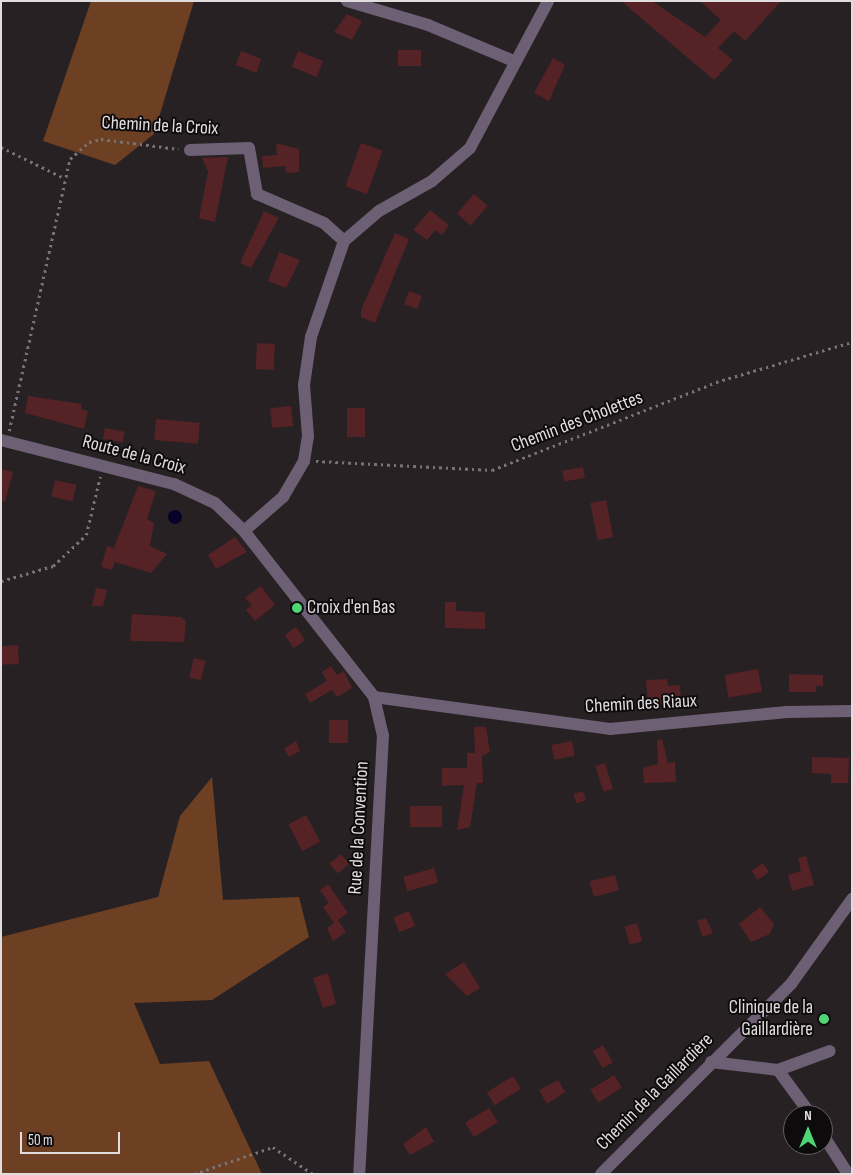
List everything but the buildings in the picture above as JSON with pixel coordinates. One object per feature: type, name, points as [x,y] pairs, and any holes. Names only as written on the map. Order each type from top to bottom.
[{"type":"street","points":[[347,1],[428,25],[516,62]]},
{"type":"street","points":[[244,531],[283,497],[304,461],[308,436],[304,385],[311,337],[344,240],[379,211],[432,181],[470,148],[548,1]]},
{"type":"street","name":"Chemin de la Croix","points":[[190,150],[249,148],[257,194],[324,223],[344,240]]},
{"type":"street","name":"Route de la Croix","points":[[4,441],[103,465],[198,493],[244,531]]},
{"type":"street","name":"Rue de la Convention","points":[[244,531],[374,697],[383,735],[359,1174]]},
{"type":"street","name":"Chemin des Riaux","points":[[374,697],[610,729],[787,712],[852,711]]},
{"type":"street","name":"Chemin de la Gaillardière","points":[[601,1174],[791,984],[852,899]]},
{"type":"street","points":[[711,1062],[778,1070],[830,1051]]},
{"type":"street","points":[[778,1070],[804,1105]]},
{"type":"street","points":[[833,1151],[848,1174]]},
{"type":"path","name":"Chemin de la Croix","points":[[4,441],[64,178],[70,159],[95,140],[190,150]]},
{"type":"path","points":[[1,147],[64,178]]},
{"type":"path","name":"Chemin des Cholettes","points":[[304,461],[492,470],[716,382],[852,342]]},
{"type":"path","points":[[1,581],[53,566],[86,535],[103,465]]},
{"type":"path","points":[[194,1174],[273,1146],[313,1174]]},
{"type":"shaded area","points":[[91,1],[194,1],[154,134],[115,165],[43,141]]},
{"type":"shaded area","points":[[172,510],[178,510],[182,517],[178,524],[172,524],[168,520],[168,514]]},
{"type":"shaded area","points":[[212,777],[223,900],[299,897],[309,937],[212,1000],[134,1003],[160,1064],[209,1061],[262,1174],[1,1174],[1,937],[158,897],[180,816]]},
{"type":"place","name":"Croix d'en Bas","points":[[297,608]]},
{"type":"place","name":"Clinique de la Gaillardière","points":[[824,1019]]}]
